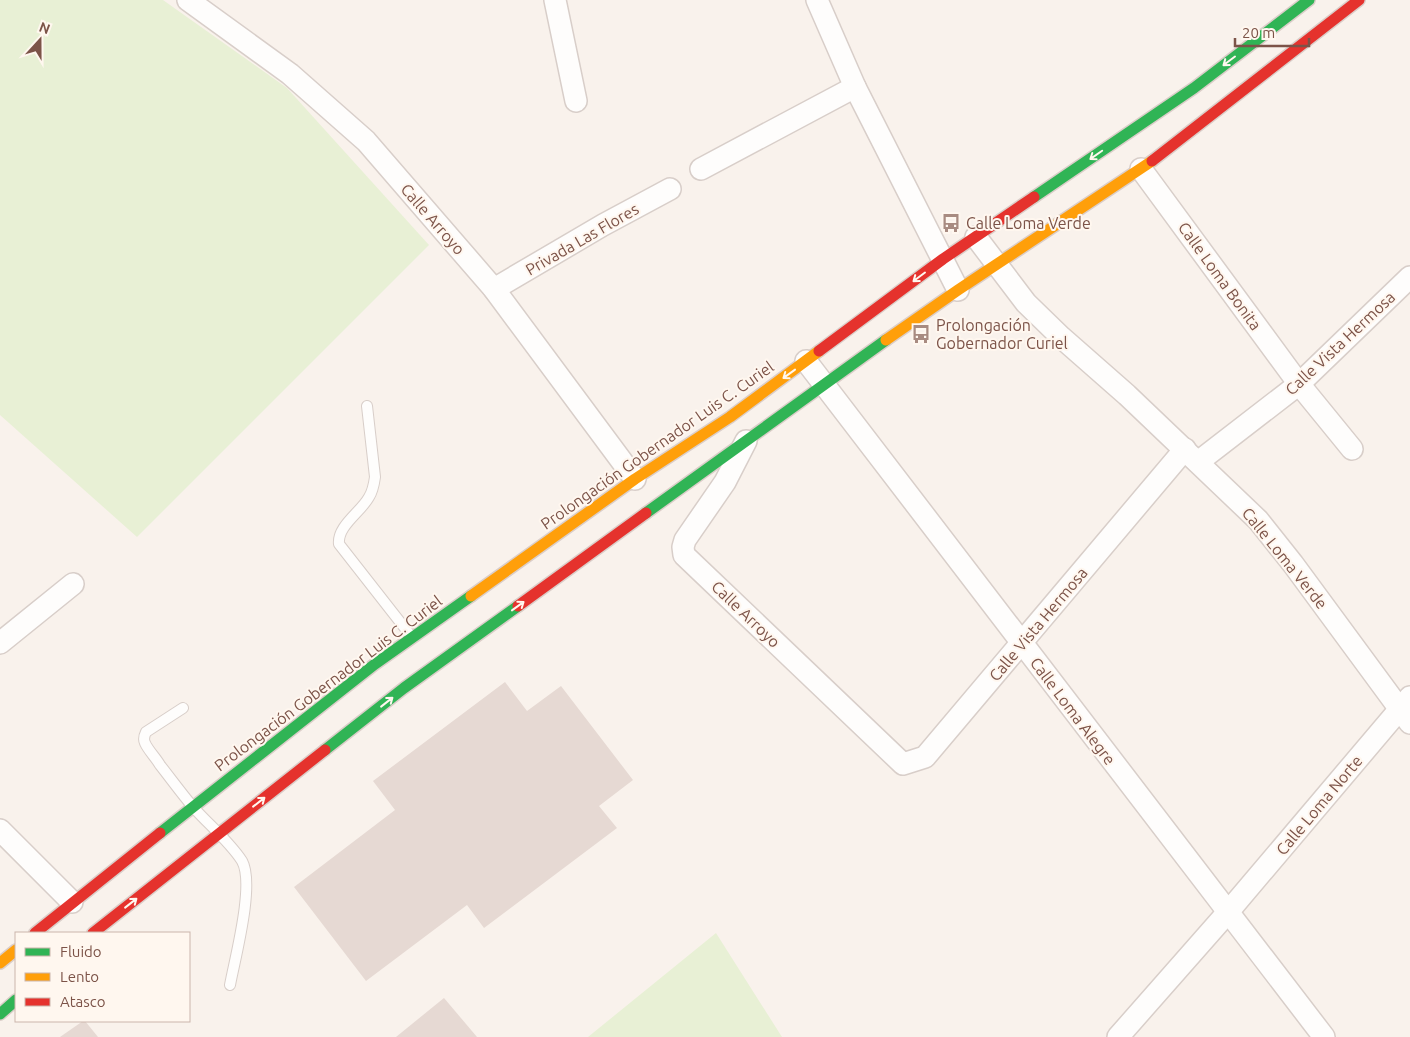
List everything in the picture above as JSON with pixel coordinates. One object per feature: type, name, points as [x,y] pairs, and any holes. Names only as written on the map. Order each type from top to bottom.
[{"type":"main road","name":"Prolongación Gobernador Luis C. Curiel","points":[[36,932],[375,664],[634,478],[730,416],[943,259],[1194,88],[1309,0]]},
{"type":"main road","points":[[94,932],[404,688],[824,384],[958,290],[1141,169],[1359,0]]},
{"type":"main road","points":[[0,964],[15,951]]},
{"type":"main road","points":[[0,1014],[15,1001]]},
{"type":"street","name":"Calle Arroyo","points":[[188,0],[290,74],[366,141],[494,289],[634,478]]},
{"type":"street","points":[[555,0],[576,101]]},
{"type":"street","points":[[817,0],[855,87],[958,290]]},
{"type":"street","points":[[701,169],[855,87]]},
{"type":"street","name":"Calle Loma Bonita","points":[[1141,169],[1299,384],[1352,449]]},
{"type":"street","name":"Privada Las Flores","points":[[494,289],[670,189]]},
{"type":"street","name":"Calle Loma Verde","points":[[976,238],[998,264],[1026,303],[1192,456],[1258,520],[1406,710]]},
{"type":"street","name":"Calle Vista Hermosa","points":[[904,764],[925,757],[1022,644],[1192,456],[1299,384],[1410,277]]},
{"type":"street","name":"Calle Loma Alegre","points":[[806,361],[1324,1037]]},
{"type":"street","name":"Calle Arroyo","points":[[746,441],[725,482],[684,540],[684,555],[904,764]]},
{"type":"street","points":[[0,643],[74,584]]},
{"type":"street","name":"Calle Loma Norte","points":[[1118,1036],[1406,710]]},
{"type":"street","points":[[0,830],[72,902]]},
{"type":"lane","points":[[367,406],[375,477],[373,487],[369,497],[340,534],[339,544],[412,638]]},
{"type":"lane","points":[[183,708],[146,732],[144,737],[145,744],[193,807],[219,833],[246,870],[247,880],[243,914],[230,985]]},
{"type":"green space","points":[[0,0],[163,0],[287,88],[429,245],[137,537],[0,415]]},
{"type":"green space","points":[[716,933],[782,1037],[588,1037]]},
{"type":"building","points":[[505,682],[527,711],[561,686],[633,780],[599,806],[617,828],[484,928],[467,905],[366,981],[294,887],[395,810],[373,781]]},
{"type":"building","points":[[444,998],[477,1037],[396,1037]]},
{"type":"building","points":[[82,1022],[86,1022],[98,1037],[60,1037]]},
{"type":"traffic: fast","points":[[1034,197],[1194,88],[1309,0]]},
{"type":"traffic: fast","points":[[646,513],[886,340]]},
{"type":"traffic: fast","points":[[160,833],[375,664],[471,596]]},
{"type":"traffic: fast","points":[[325,750],[404,688],[518,606]]},
{"type":"traffic: fast","points":[[0,1014],[15,1001]]},
{"type":"traffic: slow","points":[[886,340],[1152,161]]},
{"type":"traffic: slow","points":[[471,596],[635,479],[730,417],[819,351]]},
{"type":"traffic: slow","points":[[0,963],[15,951]]},
{"type":"traffic: jam","points":[[1152,161],[1359,0]]},
{"type":"traffic: jam","points":[[819,351],[943,259],[1034,197]]},
{"type":"traffic: jam","points":[[518,606],[646,513]]},
{"type":"traffic: jam","points":[[94,932],[325,750]]},
{"type":"traffic: jam","points":[[36,932],[160,833]]},
{"type":"place","name":"Calle Loma Verde","points":[[951,223]]},
{"type":"place","name":"Prolongación Gobernador Curiel","points":[[921,334]]}]
